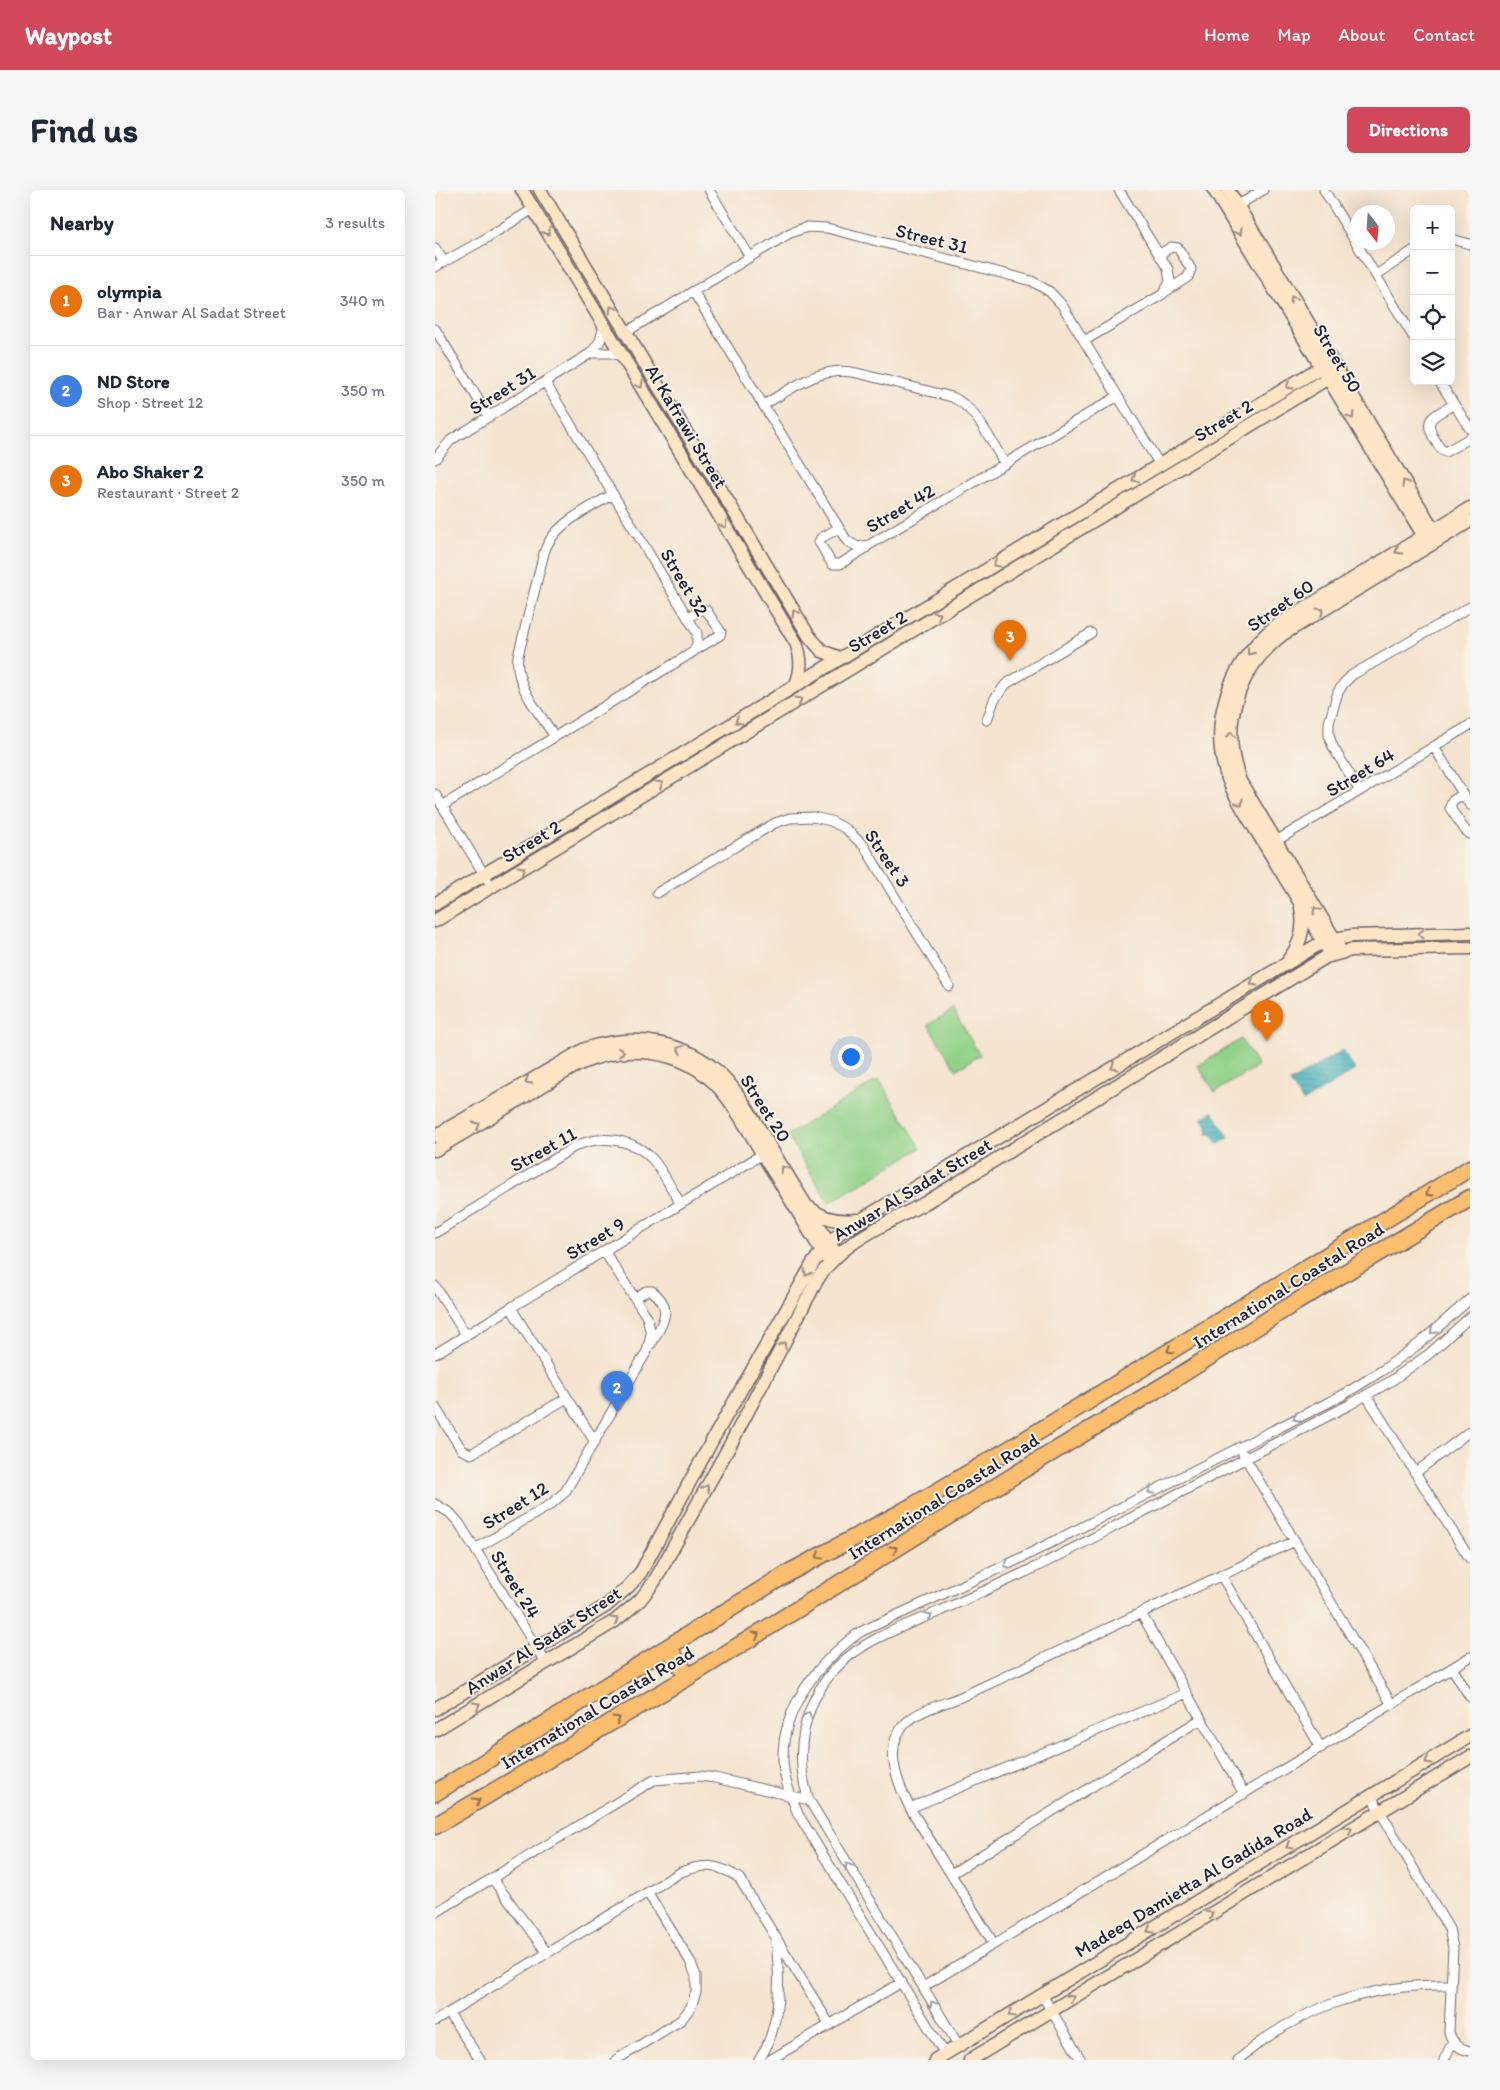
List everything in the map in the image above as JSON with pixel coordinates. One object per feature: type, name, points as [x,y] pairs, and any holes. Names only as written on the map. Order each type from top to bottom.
[{"type":"highway","name":"International Coastal Road","points":[[435,1794],[791,1572],[904,1511],[1470,1168]]},
{"type":"highway","name":"International Coastal Road","points":[[435,1826],[688,1677],[1026,1468],[1176,1378],[1288,1307],[1470,1198]]},
{"type":"highway","points":[[668,1647],[688,1677]]},
{"type":"street","name":"Al Kafrawi Street","points":[[521,190],[799,650]]},
{"type":"street","name":"Al Kafrawi Street","points":[[540,190],[813,642],[822,650],[840,658]]},
{"type":"street","points":[[709,190],[750,257]]},
{"type":"street","points":[[1119,190],[1168,269],[1170,277],[1168,286],[1163,294]]},
{"type":"street","name":"Street 50","points":[[1214,190],[1232,209],[1431,538]]},
{"type":"street","name":"Street 50","points":[[1228,190],[1232,209]]},
{"type":"street","points":[[1232,209],[1263,190]]},
{"type":"street","points":[[1324,190],[1410,332]]},
{"type":"street","points":[[435,267],[533,209]]},
{"type":"street","name":"Street 31","points":[[625,332],[795,230],[814,226],[827,228],[1032,280],[1045,287],[1057,298],[1160,465]]},
{"type":"street","points":[[1455,240],[1470,244]]},
{"type":"street","points":[[1084,341],[1188,277],[1191,269],[1178,248],[1171,247],[1159,254]]},
{"type":"street","points":[[435,248],[444,262]]},
{"type":"street","points":[[1375,275],[1410,253]]},
{"type":"street","name":"Street 42","points":[[693,292],[839,528],[850,544],[857,547],[869,545],[1118,396]]},
{"type":"street","name":"Street 31","points":[[435,459],[451,440],[591,353],[600,341],[604,326]]},
{"type":"street","points":[[435,329],[489,417]]},
{"type":"street","points":[[591,353],[610,353],[623,356]]},
{"type":"street","name":"Street 2","points":[[435,904],[1326,364]]},
{"type":"street","points":[[763,405],[824,372],[848,370],[952,397],[960,401],[974,414],[1005,464]]},
{"type":"street","name":"Street 2","points":[[435,921],[1333,375]]},
{"type":"street","name":"Street 32","points":[[545,382],[688,618],[698,637],[697,645],[693,652]]},
{"type":"street","points":[[1441,385],[1470,429]]},
{"type":"street","points":[[1453,405],[1432,417],[1428,424],[1429,431],[1441,451],[1445,452],[1470,438]]},
{"type":"street","points":[[1170,462],[1173,465],[1166,477],[1154,476],[1160,465],[1170,462]]},
{"type":"street","points":[[555,737],[520,681],[517,669],[518,656],[544,553],[549,541],[560,528],[613,494]]},
{"type":"street","name":"Street 60","points":[[1431,538],[1470,508]]},
{"type":"street","name":"Street 60","points":[[1336,953],[1271,844],[1235,795],[1227,776],[1220,734],[1227,692],[1235,673],[1253,647],[1277,625],[1431,538],[1470,521]]},
{"type":"street","points":[[839,528],[821,538],[819,542],[832,564],[840,564],[869,545]]},
{"type":"street","points":[[947,594],[955,605]]},
{"type":"street","points":[[1360,791],[1333,747],[1329,736],[1329,723],[1341,687],[1352,676],[1470,607]]},
{"type":"street","points":[[442,806],[720,635],[721,632],[707,610],[700,610],[688,618]]},
{"type":"street","points":[[987,720],[994,700],[1006,684],[1091,633]]},
{"type":"street","points":[[795,686],[801,669],[799,650],[813,642]]},
{"type":"street","name":"Street 64","points":[[1271,844],[1470,725]]},
{"type":"street","points":[[1434,746],[1470,804]]},
{"type":"street","points":[[691,749],[699,761]]},
{"type":"street","points":[[435,794],[492,886]]},
{"type":"street","points":[[1463,794],[1452,801],[1451,808],[1465,830],[1470,834]]},
{"type":"street","name":"Street 3","points":[[657,893],[775,823],[799,817],[826,820],[846,829],[864,846],[949,986]]},
{"type":"street","name":"Street 60","points":[[1271,844],[1299,901],[1329,940]]},
{"type":"street","points":[[1283,965],[1294,954],[1301,939],[1303,924],[1299,901]]},
{"type":"street","name":"Anwar Al Sadat Street","points":[[435,1709],[614,1600],[635,1580],[809,1270],[825,1247],[841,1232],[1283,965],[1329,940],[1358,936],[1470,933]]},
{"type":"street","name":"Anwar Al Sadat Street","points":[[435,1730],[615,1621],[640,1600],[653,1582],[729,1448],[816,1282],[833,1260],[862,1236],[925,1203],[1321,959],[1336,953],[1470,948]]},
{"type":"street","name":"Street 20","points":[[435,1136],[576,1054],[605,1043],[634,1040],[673,1046],[692,1054],[710,1065],[735,1091],[767,1152],[833,1260]]},
{"type":"street","name":"Street 20","points":[[435,1150],[581,1063],[612,1053],[633,1051],[667,1056],[687,1064],[704,1074],[727,1098],[803,1200],[825,1247]]},
{"type":"street","name":"Street 11","points":[[435,1233],[574,1147],[600,1140],[623,1142],[643,1152],[655,1162],[681,1204]]},
{"type":"street","name":"Street 9","points":[[435,1354],[767,1152]]},
{"type":"street","points":[[803,1200],[813,1211],[826,1218],[841,1221],[863,1218]]},
{"type":"street","name":"Street 12","points":[[475,1549],[561,1497],[647,1351],[650,1340],[649,1322],[604,1251]]},
{"type":"street","points":[[435,1286],[466,1335]]},
{"type":"street","points":[[635,1298],[646,1291],[652,1291],[664,1306],[665,1320],[647,1351]]},
{"type":"street","points":[[940,2057],[902,1982],[798,1814],[790,1794],[783,1758],[790,1718],[799,1696],[812,1676],[843,1644],[860,1632],[1015,1562],[1343,1395],[1383,1370],[1419,1343],[1470,1300]]},
{"type":"street","points":[[511,1308],[595,1442]]},
{"type":"street","points":[[959,2046],[809,1800],[803,1780],[803,1737],[814,1699],[824,1683],[852,1655],[885,1634],[1021,1574],[1366,1395],[1429,1354],[1470,1318]]},
{"type":"street","points":[[1366,1395],[1470,1559]]},
{"type":"street","points":[[435,1407],[462,1450],[471,1454],[567,1398]]},
{"type":"street","points":[[1415,1473],[1470,1431]]},
{"type":"street","points":[[713,1439],[729,1448]]},
{"type":"street","points":[[1239,1448],[1393,1705]]},
{"type":"street","name":"Street 24","points":[[435,1504],[445,1509],[455,1518],[546,1663]]},
{"type":"street","points":[[994,1944],[910,1808],[900,1788],[893,1752],[897,1736],[906,1722],[919,1714],[963,1696],[1295,1541]]},
{"type":"street","points":[[1221,1576],[1321,1748]]},
{"type":"street","points":[[1141,1613],[1244,1794]]},
{"type":"street","points":[[923,1987],[1470,1657]]},
{"type":"street","points":[[1452,1668],[1470,1697]]},
{"type":"street","points":[[910,1808],[1187,1693]]},
{"type":"street","points":[[951,1874],[1201,1719]]},
{"type":"street","name":"Madeeq Damietta Al Gadida Road","points":[[940,2057],[1470,1736]]},
{"type":"street","name":"Madeeq Damietta Al Gadida Road","points":[[970,2060],[1470,1757]]},
{"type":"street","points":[[435,1913],[654,1780],[701,1776],[737,1782],[809,1800]]},
{"type":"street","points":[[1371,1796],[1449,1929],[1453,1948],[1449,2028],[1453,2040],[1458,2047],[1470,2051]]},
{"type":"street","points":[[435,2021],[681,1872],[696,1866],[711,1866],[726,1869],[739,1878],[830,2025]]},
{"type":"street","points":[[492,1878],[547,1954]]},
{"type":"street","points":[[619,2059],[681,2020],[691,2007],[696,1992],[696,1976],[691,1961],[648,1893]]},
{"type":"street","points":[[759,2060],[766,2049],[779,1997],[776,1937]]},
{"type":"street","points":[[770,2060],[902,1982]]},
{"type":"street","points":[[1238,2060],[1284,2026],[1336,2001],[1386,1988],[1451,1985]]},
{"type":"street","points":[[1042,1995],[1081,2060]]},
{"type":"street","points":[[449,2013],[480,2060]]},
{"type":"street","points":[[1444,2060],[1453,2040]]},
{"type":"green space","points":[[953,1010],[980,1055],[956,1070],[928,1025]]},
{"type":"green space","points":[[1241,1039],[1258,1066],[1215,1092],[1198,1066]]},
{"type":"green space","points":[[879,1079],[921,1148],[829,1203],[787,1135]]},
{"type":"water","points":[[1343,1050],[1355,1070],[1303,1102],[1290,1082]]},
{"type":"water","points":[[1213,1112],[1229,1138],[1218,1144],[1213,1135],[1207,1134],[1208,1127],[1202,1118]]},
{"type":"place","name":"Abo Shaker 2","points":[[1010,661]]},
{"type":"place","name":"olympia","points":[[1267,1041]]},
{"type":"place","name":"ND Store","points":[[617,1412]]}]
